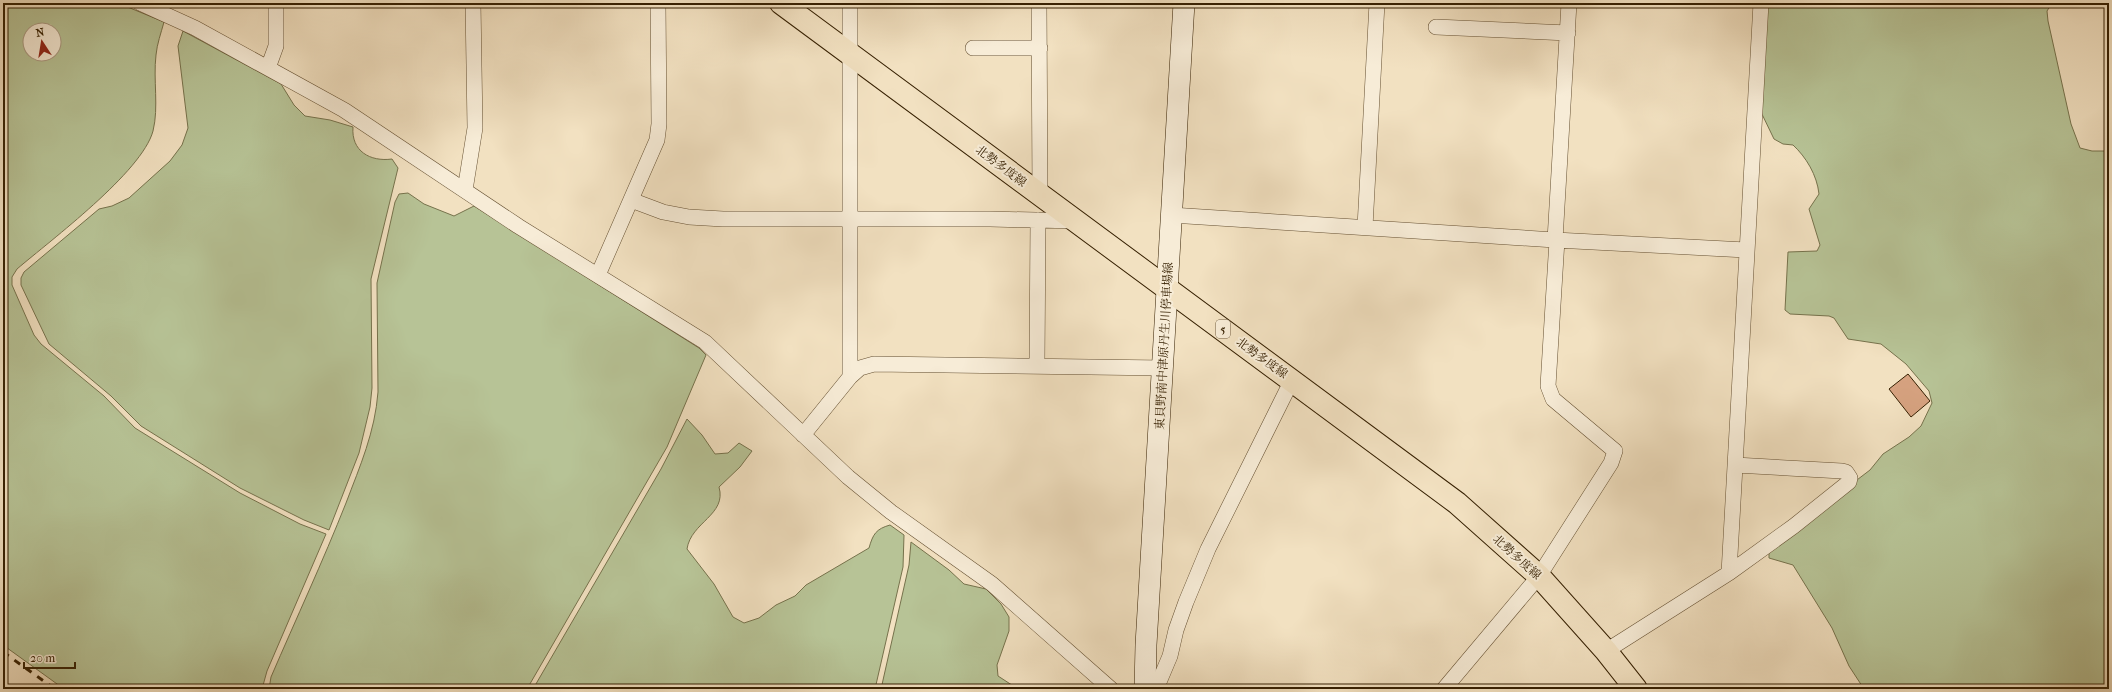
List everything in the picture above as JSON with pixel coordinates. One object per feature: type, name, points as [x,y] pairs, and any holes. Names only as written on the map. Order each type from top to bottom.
[{"type":"main road","name":"北勢多度線","points":[[781,3],[1457,503],[1539,576],[1606,651],[1636,689]]},
{"type":"main road","name":"東貝野南中津原丹生川停車場線","points":[[1145,689],[1146,645],[1164,368],[1171,215],[1184,3]]},
{"type":"street","points":[[140,3],[195,28],[344,110],[518,226],[705,342],[848,477],[891,512],[992,584],[1111,689]]},
{"type":"street","points":[[268,68],[276,46],[276,3]]},
{"type":"street","points":[[465,190],[475,128],[473,3]]},
{"type":"street","points":[[598,275],[657,140],[659,124],[658,3]]},
{"type":"street","points":[[850,3],[850,377]]},
{"type":"street","points":[[1039,3],[1040,196]]},
{"type":"street","points":[[1365,227],[1377,3]]},
{"type":"street","points":[[1444,689],[1539,576],[1611,463],[1615,451],[1553,399],[1548,386],[1569,3]]},
{"type":"street","points":[[1729,573],[1761,3]]},
{"type":"street","points":[[1436,27],[1568,32]]},
{"type":"street","points":[[973,48],[1040,48]]},
{"type":"street","points":[[631,200],[663,212],[689,217],[768,220],[849,219],[1076,221]]},
{"type":"street","points":[[1171,215],[1556,240],[1746,250]]},
{"type":"street","points":[[1037,365],[1038,220]]},
{"type":"street","points":[[803,435],[850,377],[860,368],[874,364],[1037,365],[1164,368]]},
{"type":"street","points":[[1156,689],[1170,656],[1176,630],[1186,602],[1208,549],[1292,380]]},
{"type":"street","points":[[1606,651],[1729,573],[1800,521],[1849,482],[1850,478],[1846,472],[1842,471],[1735,465]]},
{"type":"green space","points":[[3,3],[118,3],[164,22],[158,43],[155,64],[155,122],[153,131],[145,148],[132,166],[114,185],[94,204],[17,269],[12,277],[12,285],[34,335],[41,344],[104,396],[135,428],[240,493],[300,524],[326,534],[267,671],[262,689],[64,689],[3,645]]},
{"type":"green space","points":[[1766,3],[2052,3],[2047,11],[2048,21],[2071,124],[2080,148],[2092,151],[2109,151],[2109,689],[1864,689],[1849,666],[1832,628],[1793,565],[1769,558],[1769,547],[1870,470],[1883,454],[1909,437],[1921,426],[1932,403],[1929,391],[1906,364],[1881,344],[1848,339],[1834,318],[1829,316],[1790,314],[1785,310],[1788,252],[1817,251],[1820,245],[1809,209],[1819,194],[1813,173],[1802,155],[1793,145],[1783,144],[1774,139],[1760,110]]},
{"type":"green space","points":[[183,31],[281,84],[294,105],[305,116],[330,120],[353,127],[355,143],[364,153],[369,157],[376,159],[392,159],[398,168],[371,279],[372,388],[370,407],[359,453],[329,530],[304,520],[240,488],[141,426],[111,396],[49,344],[21,285],[21,278],[24,272],[99,209],[112,206],[129,198],[170,161],[182,145],[188,128],[178,46]]},
{"type":"green space","points":[[408,193],[424,204],[454,216],[474,206],[699,348],[706,355],[667,447],[527,689],[269,689],[271,677],[346,503],[374,421],[378,392],[377,283],[395,202],[399,194]]},
{"type":"green space","points":[[687,419],[702,435],[715,454],[728,453],[739,443],[752,451],[740,467],[719,487],[720,497],[718,505],[695,532],[687,549],[714,584],[733,617],[744,623],[759,618],[776,605],[795,596],[806,585],[869,548],[872,539],[881,528],[890,525],[904,535],[903,567],[875,689],[533,689],[661,469]]},
{"type":"green space","points":[[911,542],[949,570],[964,584],[986,589],[1001,604],[1009,617],[1009,631],[997,665],[998,676],[1018,689],[881,689],[909,565]]},
{"type":"building","points":[[1908,374],[1930,401],[1911,417],[1889,389]]},
{"type":"railway","points":[[3,652],[55,689]]}]
